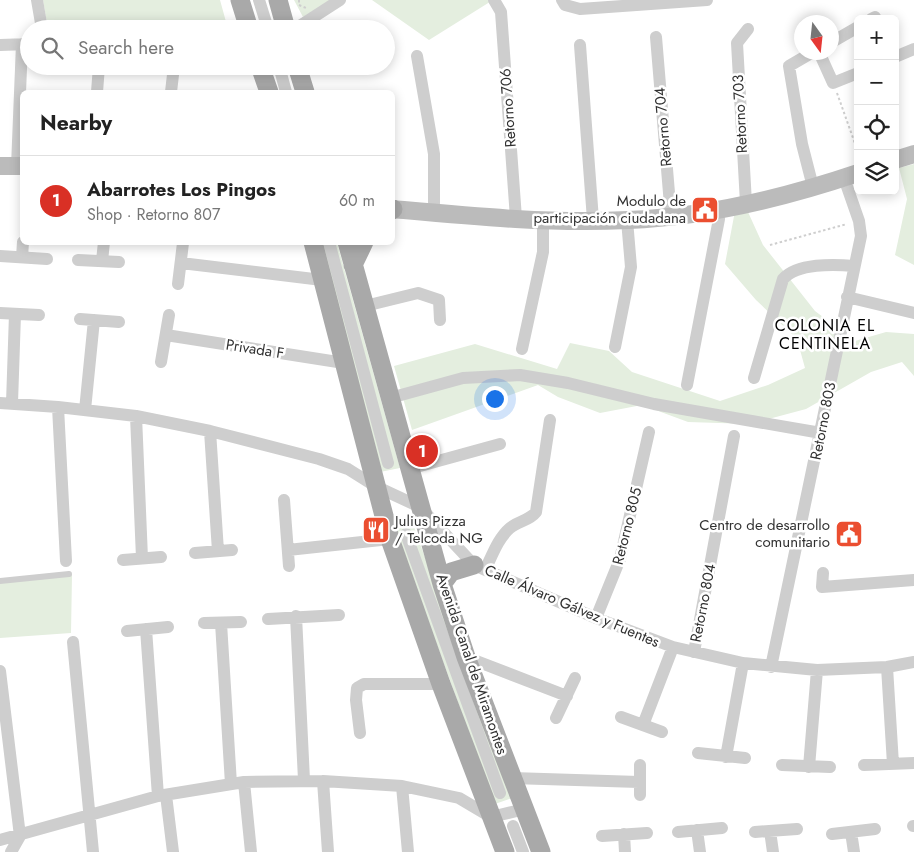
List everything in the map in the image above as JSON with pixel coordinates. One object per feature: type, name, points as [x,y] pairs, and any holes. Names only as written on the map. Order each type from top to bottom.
[{"type":"main road","points":[[240,0],[244,20]]},
{"type":"main road","points":[[278,0],[284,20]]},
{"type":"main road","points":[[263,75],[268,90]]},
{"type":"main road","points":[[300,75],[304,90]]},
{"type":"main road","points":[[314,245],[375,486],[398,536],[441,684],[504,852]]},
{"type":"main road","name":"Avenida Canal de Miramontes","points":[[348,245],[442,584],[466,657],[541,852]]},
{"type":"main road","points":[[353,265],[363,245]]},
{"type":"main road","points":[[442,584],[451,572],[479,567]]},
{"type":"street","points":[[37,0],[40,20]]},
{"type":"street","points":[[259,0],[265,20]]},
{"type":"street","points":[[309,20],[340,0]]},
{"type":"street","name":"Retorno 706","points":[[494,0],[501,12],[516,218]]},
{"type":"street","points":[[562,0],[565,5],[580,9],[665,1],[707,0]]},
{"type":"street","points":[[839,38],[854,28]]},
{"type":"street","name":"Retorno 703","points":[[746,203],[737,43],[748,29]]},
{"type":"street","name":"Retorno 704","points":[[656,37],[671,217]]},
{"type":"street","points":[[0,46],[20,44]]},
{"type":"street","points":[[580,44],[593,220]]},
{"type":"street","points":[[899,53],[914,49]]},
{"type":"street","points":[[417,56],[434,154],[434,213]]},
{"type":"street","points":[[799,60],[789,66],[802,144],[813,187]]},
{"type":"street","points":[[823,60],[833,83],[854,75]]},
{"type":"street","points":[[20,90],[22,75]]},
{"type":"street","points":[[97,90],[98,75]]},
{"type":"street","points":[[171,90],[173,75]]},
{"type":"street","points":[[281,75],[285,90]]},
{"type":"street","points":[[13,166],[20,95]]},
{"type":"street","points":[[899,159],[914,154]]},
{"type":"street","points":[[395,209],[543,219],[627,220],[671,217],[746,203],[813,187],[851,175]]},
{"type":"street","name":"Retorno 803","points":[[771,666],[861,236],[851,175]]},
{"type":"street","points":[[687,385],[720,219],[719,208]]},
{"type":"street","points":[[522,348],[543,252],[543,219]]},
{"type":"street","points":[[614,347],[631,267],[627,220]]},
{"type":"street","points":[[22,257],[23,245]]},
{"type":"street","points":[[102,261],[104,245]]},
{"type":"street","points":[[178,284],[183,245]]},
{"type":"street","points":[[330,245],[388,463]]},
{"type":"street","points":[[0,256],[47,259]]},
{"type":"street","points":[[78,260],[119,262]]},
{"type":"street","points":[[181,263],[322,280]]},
{"type":"street","points":[[754,378],[783,279],[788,273],[832,264],[854,266]]},
{"type":"street","points":[[365,306],[418,293],[439,300],[440,320]]},
{"type":"street","points":[[847,297],[914,313]]},
{"type":"street","points":[[0,313],[39,315]]},
{"type":"street","points":[[6,403],[15,314]]},
{"type":"street","points":[[161,362],[169,314]]},
{"type":"street","points":[[80,319],[119,322]]},
{"type":"street","points":[[85,410],[94,320]]},
{"type":"street","name":"Privada F","points":[[166,335],[344,364]]},
{"type":"street","points":[[390,398],[463,378],[520,375],[568,383],[654,404],[821,433]]},
{"type":"street","name":"Calle Álvaro Gálvez y Fuentes","points":[[6,403],[136,416],[210,431],[319,459],[348,470],[375,486],[420,507],[479,567],[596,618],[673,647],[743,663],[818,670],[911,664]]},
{"type":"street","points":[[58,407],[66,561]]},
{"type":"street","points":[[136,416],[142,558]]},
{"type":"street","points":[[479,567],[511,527],[532,517],[536,512],[550,420]]},
{"type":"street","points":[[210,431],[218,551]]},
{"type":"street","name":"Retorno 805","points":[[596,618],[620,559],[649,432]]},
{"type":"street","name":"Retorno 804","points":[[694,652],[734,436]]},
{"type":"street","points":[[410,469],[500,444]]},
{"type":"street","points":[[284,500],[289,566]]},
{"type":"street","points":[[288,550],[398,536],[500,793]]},
{"type":"street","points":[[194,553],[232,550]]},
{"type":"street","points":[[123,560],[161,556]]},
{"type":"street","points":[[823,573],[822,588],[914,580]]},
{"type":"street","points":[[268,619],[339,615]]},
{"type":"street","points":[[296,616],[304,780]]},
{"type":"street","points":[[204,623],[241,622]]},
{"type":"street","points":[[221,623],[238,783],[251,852]]},
{"type":"street","points":[[127,631],[168,627]]},
{"type":"street","points":[[146,629],[162,796],[173,852]]},
{"type":"street","points":[[73,642],[93,852]]},
{"type":"street","points":[[643,725],[673,647]]},
{"type":"street","points":[[466,657],[567,696]]},
{"type":"street","points":[[726,756],[743,663]]},
{"type":"street","points":[[887,667],[893,764]]},
{"type":"street","points":[[809,766],[818,670]]},
{"type":"street","points":[[0,671],[20,836],[11,852]]},
{"type":"street","points":[[556,718],[575,678]]},
{"type":"street","points":[[360,733],[356,700],[357,688],[364,684],[441,684]]},
{"type":"street","points":[[621,717],[662,732]]},
{"type":"street","points":[[698,753],[745,758]]},
{"type":"street","points":[[864,766],[914,763]]},
{"type":"street","points":[[512,778],[640,789],[640,765]]},
{"type":"street","points":[[782,765],[830,767]]},
{"type":"street","points":[[0,840],[162,796],[238,783],[304,780],[402,786],[459,798],[491,817],[525,809]]},
{"type":"street","points":[[323,781],[328,852]]},
{"type":"street","points":[[402,786],[408,852]]},
{"type":"street","points":[[513,826],[523,852]]},
{"type":"street","points":[[678,832],[722,828]]},
{"type":"street","points":[[755,832],[797,829]]},
{"type":"street","points":[[832,834],[875,829]]},
{"type":"street","points":[[697,830],[700,852]]},
{"type":"street","points":[[770,831],[773,852]]},
{"type":"street","points":[[851,832],[854,852]]},
{"type":"street","points":[[602,836],[648,833]]},
{"type":"street","points":[[624,834],[625,852]]},
{"type":"lane","points":[[0,581],[69,574]]},
{"type":"path","points":[[299,0],[299,4],[306,8]]},
{"type":"path","points":[[833,83],[857,150]]},
{"type":"path","points":[[770,245],[859,221]]},
{"type":"green space","points":[[43,0],[220,0],[226,20],[46,20]]},
{"type":"green space","points":[[294,0],[331,0],[303,17]]},
{"type":"green space","points":[[372,0],[493,0],[429,40]]},
{"type":"green space","points":[[914,164],[914,265],[895,255],[907,199],[899,168]]},
{"type":"green space","points":[[735,211],[748,212],[763,245],[815,311],[855,341],[886,332],[914,334],[914,376],[902,362],[871,372],[806,409],[750,424],[688,422],[642,405],[600,413],[558,397],[538,385],[412,430],[394,366],[475,344],[557,369],[570,343],[609,351],[632,372],[720,401],[768,385],[805,368],[797,339],[756,300],[725,264]]},
{"type":"green space","points":[[321,245],[338,245],[400,468],[380,472]]},
{"type":"green space","points":[[394,527],[414,527],[512,798],[495,804]]},
{"type":"green space","points":[[72,575],[71,633],[0,638],[0,582]]},
{"type":"place","name":"Modulo de participación ciudadana","points":[[705,210]]},
{"type":"place","name":"Abarrotes Los Pingos","points":[[422,451]]},
{"type":"place","name":"Julius Pizza / Telcoda NG","points":[[376,530]]},
{"type":"place","name":"Centro de desarrollo comunitario","points":[[849,534]]},
{"type":"district","name":"COLONIA EL CENTINELA","points":[[825,334]]}]
